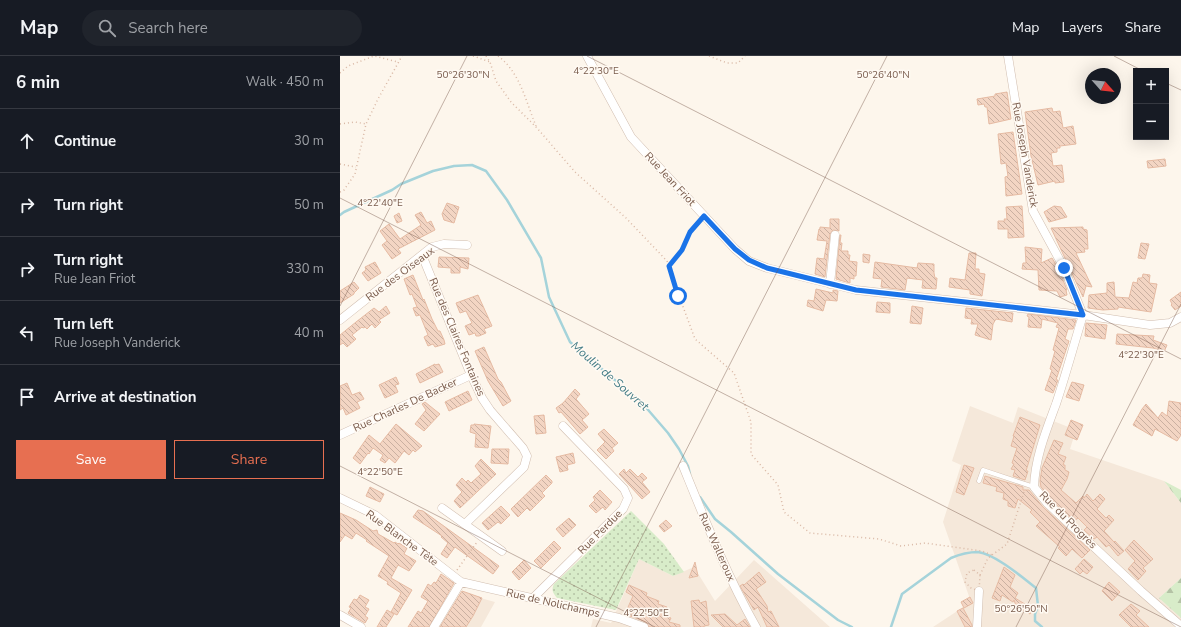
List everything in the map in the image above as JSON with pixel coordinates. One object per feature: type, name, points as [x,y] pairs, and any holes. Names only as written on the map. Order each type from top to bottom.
[{"type":"street","name":"Rue Jean Friot","points":[[587,56],[631,137],[735,249],[749,260],[767,268],[856,290],[1083,315],[1150,325],[1170,323],[1181,317]]},
{"type":"street","name":"Rue Joseph Vanderick","points":[[1008,56],[1034,211],[1064,268],[1083,315]]},
{"type":"street","points":[[830,284],[835,235]]},
{"type":"street","name":"Rue des Oiseaux","points":[[340,320],[432,247],[444,244],[467,245]]},
{"type":"street","name":"Rue des Claires Fontaines","points":[[422,255],[471,375],[490,410],[523,448],[527,456],[524,466],[465,524]]},
{"type":"street","name":"Rue du Progrès","points":[[1083,315],[1056,404],[1047,426],[1035,470],[1034,487],[1047,502],[1141,591],[1181,626]]},
{"type":"street","name":"Rue Charles De Backer","points":[[340,435],[471,375]]},
{"type":"street","name":"Rue Perdue","points":[[533,598],[624,509],[628,498],[624,489],[563,426]]},
{"type":"street","name":"Rue Walleroux","points":[[683,466],[728,574],[756,627]]},
{"type":"street","name":"Rue Blanche Tête","points":[[340,498],[375,515],[461,582]]},
{"type":"street","points":[[442,508],[502,550]]},
{"type":"street","points":[[434,627],[461,582]]},
{"type":"street","name":"Rue de Nolichamps","points":[[461,582],[619,618],[644,627]]},
{"type":"street","points":[[977,627],[979,591]]},
{"type":"street","points":[[340,615],[361,627]]},
{"type":"lane","points":[[979,481],[982,470],[1034,487]]},
{"type":"path","points":[[340,73],[348,66],[374,56],[398,62]]},
{"type":"path","points":[[340,192],[344,190],[355,174],[366,124],[402,56]]},
{"type":"path","points":[[473,56],[490,62]]},
{"type":"path","points":[[486,56],[490,62],[496,81],[511,102],[537,128],[575,172],[626,218],[667,261],[678,296],[695,339],[734,373],[750,422],[751,454],[778,485],[784,512],[810,533],[879,540],[901,546],[926,543],[982,551],[991,556]]},
{"type":"path","points":[[498,56],[512,72],[520,85],[537,128]]},
{"type":"path","points":[[709,56],[727,63],[738,63],[745,56]]},
{"type":"path","points":[[340,124],[355,122],[366,124]]},
{"type":"path","points":[[340,164],[356,167]]},
{"type":"path","points":[[669,266],[682,250],[690,232],[704,216]]},
{"type":"path","points":[[980,575],[974,570],[967,573],[965,582],[971,588],[979,591],[980,575],[988,558],[1007,544],[1025,489],[1034,487]]},
{"type":"path","points":[[457,570],[482,536]]},
{"type":"shaded area","points":[[970,406],[1013,423],[1018,407],[1076,430],[1070,449],[1164,481],[1181,503],[1181,578],[1159,598],[1181,618],[1181,627],[933,627],[971,602],[943,522],[961,465],[952,461]]},
{"type":"shaded area","points":[[639,559],[673,576],[694,567],[715,601],[754,560],[830,627],[591,627],[593,619],[611,623]]},
{"type":"shaded area","points":[[462,593],[495,602],[481,627],[442,627]]},
{"type":"green space","points":[[1164,481],[1181,490],[1181,503]]},
{"type":"green space","points":[[631,511],[664,544],[684,572],[673,576],[639,559],[616,610],[557,598],[553,591],[554,584]]},
{"type":"green space","points":[[1181,578],[1181,618],[1159,598]]},
{"type":"building","points":[[1007,92],[1011,119],[989,124],[987,107],[985,107],[984,104],[978,105],[977,99]]},
{"type":"building","points":[[1052,108],[1053,112],[1060,111],[1063,128],[1073,126],[1076,144],[1060,146],[1060,148],[1057,148],[1057,152],[1051,153],[1053,166],[1062,165],[1064,182],[1055,183],[1055,181],[1038,185],[1031,156],[1025,112]]},
{"type":"building","points":[[1013,132],[1022,194],[1006,196],[1005,177],[1008,176],[1006,163],[1001,164],[998,134]]},
{"type":"building","points":[[1165,159],[1166,166],[1148,168],[1147,161]]},
{"type":"building","points":[[447,203],[459,207],[454,223],[444,220],[442,214]]},
{"type":"building","points":[[1022,206],[1024,237],[1008,238],[1008,229],[998,229],[998,221],[1005,221],[1004,219],[1007,219],[1006,207]]},
{"type":"building","points":[[1054,206],[1061,207],[1067,217],[1049,222],[1044,212]]},
{"type":"building","points":[[421,212],[427,223],[431,221],[435,230],[398,249],[401,253],[392,259],[382,245],[387,241],[380,231],[389,224],[400,239],[421,225],[415,215]]},
{"type":"building","points":[[399,213],[402,221],[397,223],[394,216]]},
{"type":"building","points":[[830,219],[839,219],[839,231],[833,230],[830,234],[825,277],[815,274],[817,258],[824,259],[827,241],[817,240],[820,227],[830,228]]},
{"type":"building","points":[[1083,227],[1083,229],[1087,230],[1088,249],[1084,249],[1085,252],[1076,253],[1092,287],[1086,286],[1083,297],[1051,228]]},
{"type":"building","points":[[840,235],[840,243],[842,243],[841,251],[848,251],[848,255],[850,255],[849,261],[857,262],[856,276],[854,276],[854,279],[850,278],[850,283],[836,279]]},
{"type":"building","points":[[1141,243],[1149,244],[1145,259],[1138,258]]},
{"type":"building","points":[[1025,247],[1042,249],[1041,263],[1052,258],[1059,270],[1067,290],[1067,295],[1060,297],[1057,291],[1039,290],[1038,270],[1022,269],[1023,263],[1026,263]]},
{"type":"building","points":[[969,253],[976,253],[975,269],[979,269],[979,273],[985,274],[982,296],[970,294],[970,290],[949,287],[950,278],[965,280]]},
{"type":"building","points":[[863,254],[870,255],[869,263],[863,262]]},
{"type":"building","points":[[439,257],[469,258],[468,269],[460,267],[460,273],[451,273],[451,268],[438,267]]},
{"type":"building","points":[[375,262],[381,273],[368,281],[362,273],[366,270],[365,267]]},
{"type":"building","points":[[875,262],[917,268],[918,263],[934,264],[935,278],[937,278],[936,289],[922,288],[923,280],[907,278],[905,290],[881,287],[882,279],[873,278]]},
{"type":"building","points":[[1143,274],[1150,275],[1149,283],[1157,284],[1151,312],[1118,307],[1118,309],[1103,310],[1088,308],[1089,295],[1107,293],[1107,283],[1114,282],[1115,297],[1129,298],[1133,282],[1137,283],[1138,278],[1142,278]]},
{"type":"building","points":[[413,275],[423,300],[424,299],[432,319],[438,331],[440,331],[445,344],[435,347],[433,344],[428,346],[424,337],[428,335],[420,315],[416,316],[413,308],[417,307],[412,294],[410,295],[404,279]]},
{"type":"building","points":[[354,282],[359,288],[354,294],[340,303],[340,291]]},
{"type":"building","points":[[816,289],[833,293],[833,290],[838,291],[837,301],[826,300],[823,311],[807,306],[808,300],[814,301]]},
{"type":"building","points":[[1181,292],[1181,306],[1175,310],[1171,305],[1170,300]]},
{"type":"building","points":[[478,295],[492,326],[484,329],[486,333],[476,336],[475,333],[469,335],[465,326],[472,323],[466,311],[460,313],[456,303]]},
{"type":"building","points":[[877,302],[890,303],[890,313],[876,312]]},
{"type":"building","points":[[386,306],[390,313],[379,320],[381,322],[375,328],[372,324],[367,329],[362,327],[352,335],[356,339],[347,347],[343,343],[340,345],[340,335],[374,308],[379,312]]},
{"type":"building","points":[[912,306],[923,308],[921,324],[910,323]]},
{"type":"building","points":[[966,308],[1013,313],[1012,322],[996,319],[993,324],[991,340],[975,335],[978,324],[971,324],[972,319],[965,318]]},
{"type":"building","points":[[1028,314],[1076,320],[1073,329],[1068,329],[1065,339],[1069,341],[1053,393],[1045,390],[1052,370],[1050,369],[1059,328],[1056,327],[1058,323],[1042,319],[1041,328],[1028,327]]},
{"type":"building","points":[[1086,323],[1107,325],[1105,339],[1085,336]]},
{"type":"building","points":[[1117,334],[1154,336],[1153,340],[1167,345],[1164,352],[1153,348],[1116,344]]},
{"type":"building","points":[[484,347],[498,379],[511,401],[503,406],[488,381],[475,351]]},
{"type":"building","points":[[435,364],[439,364],[443,372],[420,383],[416,374]]},
{"type":"building","points":[[396,377],[399,384],[395,385],[398,392],[385,398],[379,385]]},
{"type":"building","points":[[1072,382],[1084,385],[1079,401],[1066,397]]},
{"type":"building","points":[[347,383],[352,395],[360,392],[364,399],[357,402],[360,408],[346,415],[343,408],[340,410],[340,386]]},
{"type":"building","points":[[575,389],[580,394],[576,399],[589,414],[582,420],[588,427],[580,434],[556,408],[563,403]]},
{"type":"building","points":[[468,391],[472,400],[449,411],[445,402]]},
{"type":"building","points":[[1169,401],[1181,403],[1181,435],[1177,441],[1155,429],[1152,436],[1133,425],[1146,404],[1158,418],[1162,412],[1167,416]]},
{"type":"building","points":[[425,402],[440,414],[424,431],[415,424],[426,410],[422,404]]},
{"type":"building","points":[[544,415],[546,433],[536,434],[534,416]]},
{"type":"building","points":[[1020,417],[1040,425],[1026,471],[1028,471],[1025,480],[1013,476],[1015,470],[1011,469],[1014,464],[1012,463],[1017,448],[1011,446]]},
{"type":"building","points":[[1071,420],[1083,425],[1077,440],[1065,435]]},
{"type":"building","points":[[396,424],[422,446],[415,452],[413,450],[409,455],[404,451],[395,463],[389,458],[385,463],[380,460],[383,455],[373,448],[360,464],[353,458],[369,435],[380,444]]},
{"type":"building","points":[[471,425],[491,426],[488,448],[475,447],[476,434],[470,432]]},
{"type":"building","points":[[604,429],[618,443],[612,448],[614,451],[606,459],[597,450],[605,442],[598,434]]},
{"type":"building","points":[[1054,440],[1063,443],[1058,454],[1066,457],[1063,465],[1065,465],[1065,470],[1069,472],[1061,490],[1076,503],[1087,494],[1093,501],[1100,494],[1105,499],[1097,509],[1106,518],[1109,515],[1114,520],[1104,531],[1124,551],[1118,556],[1109,545],[1106,547],[1097,537],[1094,539],[1084,530],[1087,527],[1078,518],[1074,521],[1041,487],[1040,481],[1042,468]]},
{"type":"building","points":[[492,449],[509,449],[508,464],[491,463]]},
{"type":"building","points":[[573,453],[575,463],[567,465],[568,470],[560,472],[556,457]]},
{"type":"building","points":[[481,459],[496,474],[460,508],[454,501],[462,492],[456,485],[462,478],[466,482],[468,480],[471,483],[481,474],[475,466]]},
{"type":"building","points":[[964,465],[974,468],[964,495],[956,492]]},
{"type":"building","points":[[624,469],[626,473],[630,469],[638,477],[642,473],[647,478],[642,482],[650,492],[642,499],[619,474]]},
{"type":"building","points":[[546,475],[552,483],[542,493],[545,496],[530,511],[527,508],[518,517],[511,509]]},
{"type":"building","points":[[985,476],[1023,487],[1023,490],[1029,490],[1043,507],[1090,550],[1082,558],[1072,549],[1066,556],[1058,548],[1060,547],[1036,526],[1040,522],[1030,512],[1032,510],[1018,499],[1015,508],[1008,506],[1008,501],[1003,499],[1004,493],[996,491],[997,487],[983,483]]},
{"type":"building","points":[[370,487],[384,494],[380,502],[366,496]]},
{"type":"building","points":[[600,490],[612,502],[605,510],[603,507],[596,513],[589,506],[595,500],[593,497]]},
{"type":"building","points":[[501,506],[510,515],[501,524],[498,522],[488,530],[482,523]]},
{"type":"building","points":[[418,510],[423,511],[499,566],[493,574],[455,547],[447,558],[441,554],[448,543],[441,537],[442,536],[413,517]]},
{"type":"building","points":[[340,513],[356,520],[373,531],[377,530],[378,534],[407,548],[404,554],[416,561],[409,571],[398,565],[391,578],[412,590],[397,615],[391,612],[401,593],[378,576],[389,556],[356,533],[352,539],[345,535],[340,542]]},
{"type":"building","points":[[569,518],[576,525],[563,537],[556,529]]},
{"type":"building","points":[[666,520],[672,526],[664,532],[659,526]]},
{"type":"building","points":[[1134,540],[1153,559],[1143,568],[1146,571],[1138,580],[1128,569],[1135,561],[1125,550]]},
{"type":"building","points":[[554,541],[561,548],[541,568],[534,561]]},
{"type":"building","points":[[1084,559],[1093,567],[1087,574],[1083,571],[1080,574],[1075,569]]},
{"type":"building","points":[[524,560],[531,568],[519,580],[512,572]]},
{"type":"building","points":[[695,562],[698,576],[689,578]]},
{"type":"building","points":[[1004,567],[1015,575],[1010,587],[1018,593],[1015,598],[1033,609],[1030,614],[1016,606],[1014,600],[1013,602],[1002,595],[1000,601],[992,598]]},
{"type":"building","points":[[759,572],[766,582],[756,589],[767,606],[768,612],[771,611],[779,627],[767,627],[758,607],[754,610],[740,586],[743,584],[744,585]]},
{"type":"building","points":[[441,574],[454,583],[429,627],[408,627],[418,611],[421,613],[428,601],[421,597],[428,584],[431,586],[434,582],[436,583]]},
{"type":"building","points":[[1109,582],[1120,592],[1112,601],[1102,591]]},
{"type":"building","points":[[629,585],[647,593],[646,596],[659,601],[658,604],[667,607],[665,613],[671,618],[669,622],[680,625],[680,627],[649,627],[646,622],[625,614],[633,596],[626,592]]},
{"type":"building","points":[[462,591],[482,598],[473,616],[466,627],[440,627]]},
{"type":"building","points":[[360,595],[369,600],[365,607],[369,609],[365,616],[368,618],[365,623],[348,613],[351,608],[349,607],[354,599],[357,600]]},
{"type":"building","points":[[970,597],[973,603],[964,608],[961,602]]},
{"type":"building","points":[[699,600],[700,603],[706,601],[709,625],[704,627],[694,627],[691,601]]},
{"type":"building","points":[[1131,604],[1140,611],[1136,615],[1149,627],[1131,627],[1119,615]]},
{"type":"building","points":[[963,608],[972,627],[965,627],[957,611]]},
{"type":"building","points":[[387,610],[394,614],[386,627],[377,627]]},
{"type":"building","points":[[725,614],[737,625],[745,619],[750,627],[723,627],[711,615]]},
{"type":"waterway","name":"Moulin de Souvret","points":[[340,215],[392,190],[401,184],[433,171],[454,166],[472,165],[486,171],[507,200],[541,258],[549,297],[570,342],[643,404],[668,433],[679,449],[688,466],[690,474]]},
{"type":"waterway","name":"Moulin de Souvret","points":[[700,497],[715,519],[778,574],[838,620],[852,627]]},
{"type":"waterway","name":"Moulin de Souvret","points":[[891,627],[902,594],[951,558],[978,552],[1000,561],[1036,588],[1038,606],[1035,614],[1035,621],[1042,627]]},
{"type":"route","points":[[678,296],[669,266],[682,250],[690,232],[704,216],[735,249],[749,260],[767,268],[856,290],[1083,315],[1064,268]]}]
